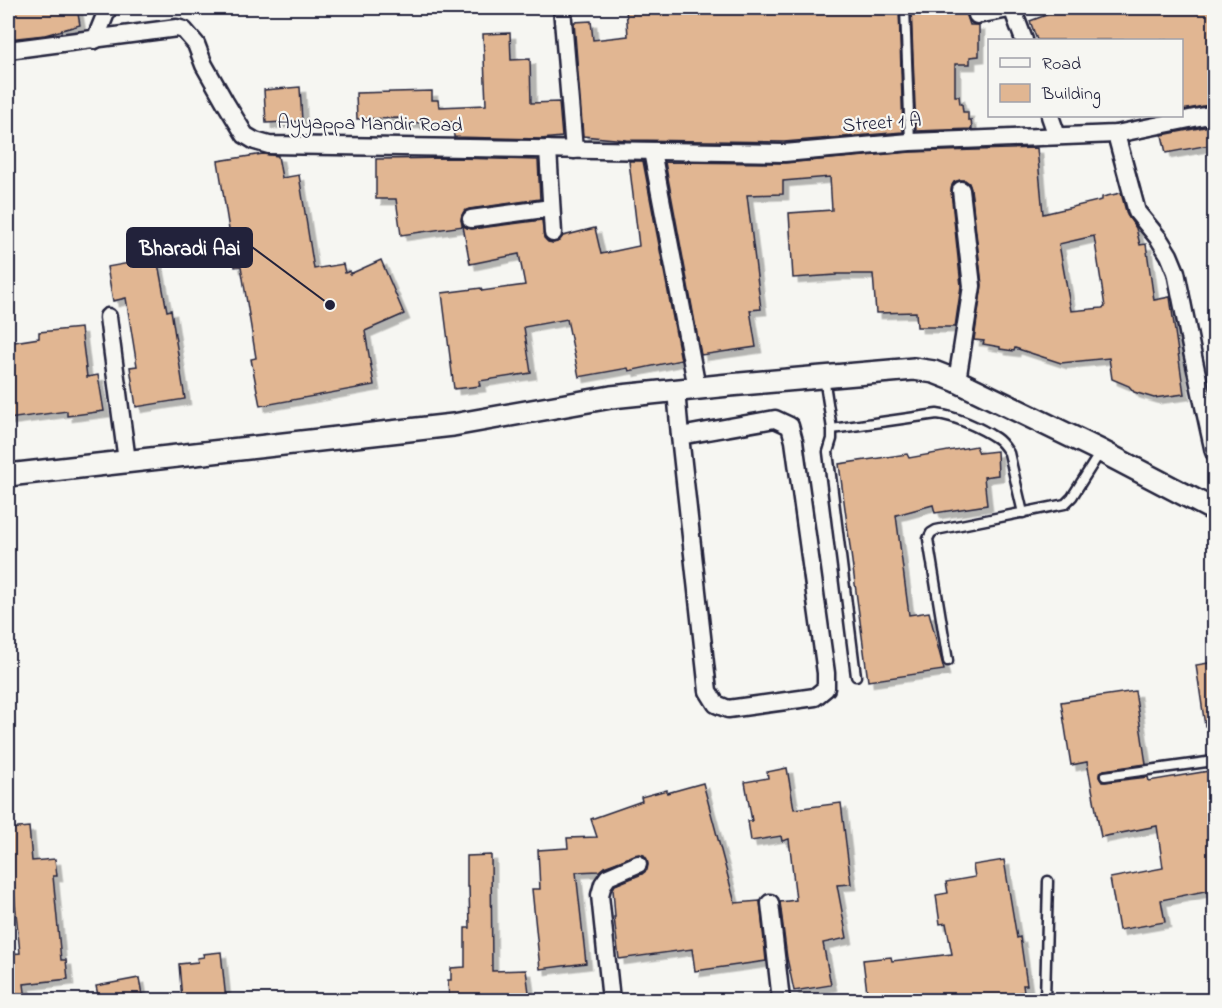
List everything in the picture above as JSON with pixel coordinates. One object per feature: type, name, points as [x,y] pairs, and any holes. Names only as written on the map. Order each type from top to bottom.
[{"type":"street","points":[[95,40],[108,8]]},
{"type":"street","points":[[562,8],[574,150]]},
{"type":"street","points":[[977,15],[1014,8],[1024,39]]},
{"type":"street","name":"Ayyappa Mandir Road","points":[[8,50],[177,28],[184,30],[196,44],[204,65],[245,135],[269,145],[652,151]]},
{"type":"street","name":"Street 1 A","points":[[652,151],[784,153],[910,142],[1116,134],[1215,114]]},
{"type":"street","points":[[1050,117],[1057,136]]},
{"type":"street","points":[[1116,134],[1137,212],[1159,239],[1176,272],[1215,452]]},
{"type":"street","points":[[548,149],[553,233]]},
{"type":"street","points":[[652,151],[686,389],[680,436],[708,692],[717,704],[728,709],[815,697],[826,688],[826,673],[790,426],[775,419],[680,436]]},
{"type":"street","points":[[957,381],[972,286],[961,190]]},
{"type":"street","points":[[471,219],[551,208]]},
{"type":"street","points":[[108,317],[128,461]]},
{"type":"street","points":[[8,475],[453,425],[611,397],[914,369],[934,372],[957,381],[1215,510]]},
{"type":"street","points":[[611,1000],[600,895],[608,877],[638,864]]},
{"type":"street","points":[[770,903],[781,1000]]},
{"type":"lane","points":[[905,8],[910,142]]},
{"type":"lane","points":[[824,376],[832,429],[828,453],[856,675]]},
{"type":"lane","points":[[832,429],[937,414],[958,419],[996,438],[1004,445],[1009,453],[1023,513]]},
{"type":"lane","points":[[948,660],[928,539],[931,533],[936,530],[1065,504],[1101,451]]},
{"type":"lane","points":[[1105,776],[1215,761]]},
{"type":"lane","points":[[1045,1000],[1048,881]]},
{"type":"building","points":[[8,8],[77,8],[80,25],[45,35],[8,39]]},
{"type":"building","points":[[626,8],[899,8],[903,132],[784,142],[626,140],[583,136],[574,22],[591,21],[593,40],[628,36]]},
{"type":"building","points":[[911,8],[969,8],[967,16],[970,25],[979,25],[979,56],[970,57],[970,64],[955,64],[955,96],[959,96],[963,112],[968,112],[968,120],[971,120],[972,129],[916,131]]},
{"type":"building","points":[[1065,8],[1215,8],[1215,104],[1183,110],[1183,39],[1037,39],[1030,21]]},
{"type":"building","points":[[510,33],[511,60],[530,59],[531,103],[559,102],[562,137],[541,139],[454,137],[453,122],[402,123],[402,118],[357,119],[356,93],[432,91],[432,100],[438,100],[439,107],[486,105],[483,34]]},
{"type":"building","points":[[300,87],[302,121],[266,123],[264,90]]},
{"type":"building","points":[[1215,125],[1215,144],[1166,153],[1162,135]]},
{"type":"building","points":[[1037,148],[1043,214],[1102,200],[1102,197],[1121,193],[1127,215],[1136,228],[1140,245],[1146,244],[1154,300],[1170,297],[1184,394],[1154,398],[1134,392],[1129,386],[1112,379],[1109,358],[1061,363],[1015,348],[1014,351],[1000,349],[1000,347],[983,344],[984,341],[974,340],[982,285],[971,189],[965,180],[954,182],[951,191],[961,286],[955,327],[917,327],[916,312],[876,313],[873,274],[836,274],[793,278],[789,213],[832,210],[830,177],[783,181],[783,194],[747,195],[761,309],[750,310],[756,347],[701,355],[665,162],[785,163],[911,152]],"holes":[[[1094,236],[1105,307],[1071,311],[1059,244]]]},
{"type":"building","points":[[263,154],[278,156],[282,178],[299,175],[314,269],[343,264],[345,273],[350,271],[350,274],[381,260],[404,314],[365,331],[374,385],[260,406],[251,359],[256,358],[241,266],[235,267],[218,161]]},
{"type":"building","points":[[376,159],[538,160],[540,199],[469,209],[462,215],[462,225],[472,229],[542,220],[544,238],[553,243],[559,241],[563,236],[595,228],[601,254],[639,246],[629,161],[643,161],[681,360],[629,371],[628,368],[579,377],[567,319],[524,327],[531,373],[479,381],[480,386],[454,389],[442,293],[481,288],[482,291],[525,285],[519,254],[470,264],[463,226],[401,235],[396,199],[376,199]]},
{"type":"building","points":[[157,258],[167,311],[171,310],[185,399],[136,407],[130,367],[137,366],[126,298],[113,301],[107,267]]},
{"type":"building","points":[[81,328],[87,377],[98,375],[104,411],[67,416],[67,411],[8,419],[8,343],[39,338],[39,332]]},
{"type":"building","points":[[976,446],[979,453],[997,451],[998,475],[984,477],[987,505],[935,513],[933,505],[896,515],[909,615],[929,612],[944,670],[868,681],[839,464],[907,454],[909,458]]},
{"type":"building","points":[[1215,662],[1215,725],[1205,726],[1196,665]]},
{"type":"building","points":[[1135,691],[1146,764],[1104,770],[1099,773],[1099,777],[1102,782],[1148,777],[1149,781],[1215,770],[1215,889],[1161,900],[1165,922],[1119,930],[1110,878],[1163,868],[1157,826],[1101,837],[1087,762],[1071,765],[1061,702]]},
{"type":"building","points":[[787,768],[794,809],[841,803],[851,884],[837,885],[847,938],[823,943],[831,985],[794,991],[780,902],[796,900],[789,839],[782,841],[781,836],[751,841],[748,821],[752,821],[745,782],[768,778],[767,772]]},
{"type":"building","points":[[703,783],[735,903],[760,901],[766,961],[695,971],[692,949],[619,959],[613,889],[615,885],[647,870],[647,859],[644,855],[639,854],[599,871],[576,872],[586,963],[540,969],[532,889],[540,889],[538,850],[568,848],[567,838],[597,837],[591,819],[642,801],[641,797],[667,790],[667,793]]},
{"type":"building","points":[[29,827],[32,861],[55,859],[57,876],[53,876],[61,960],[66,960],[68,979],[24,984],[26,1000],[8,1000],[8,972],[12,971],[10,954],[20,953],[11,863],[8,863],[8,829]]},
{"type":"building","points":[[491,855],[492,971],[526,970],[530,1000],[449,1000],[448,980],[451,980],[451,968],[465,967],[465,928],[470,928],[467,856]]},
{"type":"building","points":[[1004,860],[1017,938],[1020,937],[1027,985],[1023,985],[1024,992],[1016,993],[1017,1000],[951,1000],[950,995],[920,998],[920,1000],[868,1000],[863,960],[891,957],[892,961],[952,954],[946,923],[940,924],[936,895],[948,893],[946,882],[975,877],[973,865]]},
{"type":"building","points":[[221,952],[226,1000],[182,1000],[179,964],[198,962],[197,958],[204,957],[203,954]]},
{"type":"building","points":[[139,978],[143,1000],[99,1000],[96,986]]},
{"type":"place","name":"Bharadi Aai","points":[[330,305]]}]
